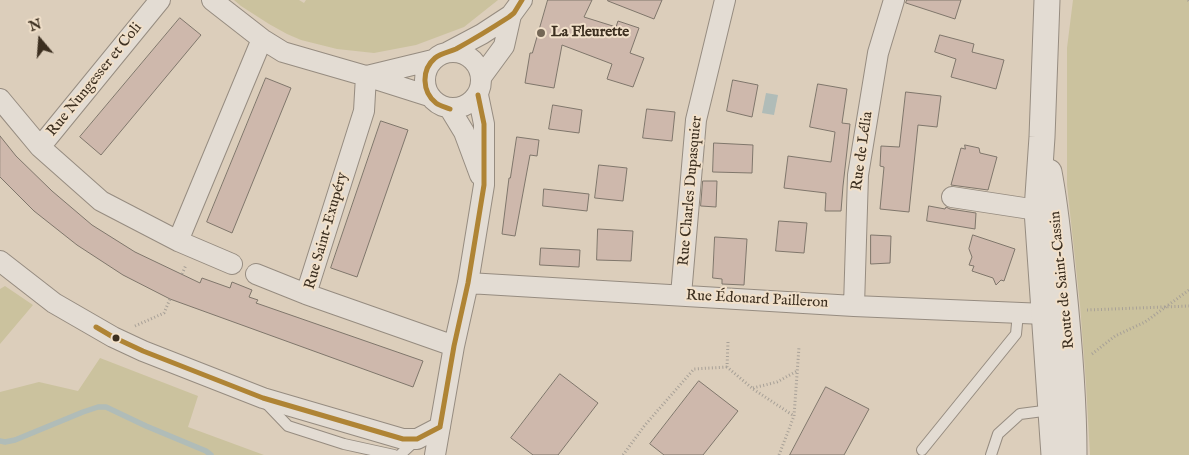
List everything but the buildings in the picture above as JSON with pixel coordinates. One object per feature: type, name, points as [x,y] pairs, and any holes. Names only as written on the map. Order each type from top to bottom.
[{"type":"street","name":"Rue Nungesser et Coli","points":[[160,0],[40,147],[101,201],[178,242],[232,264]]},
{"type":"street","points":[[212,0],[262,39],[283,52],[429,96]]},
{"type":"street","name":"Rue Charles Dupasquier","points":[[681,295],[696,120],[725,0]]},
{"type":"street","name":"Rue de Lélia","points":[[854,306],[858,175],[878,53],[894,0]]},
{"type":"street","name":"Route de Saint-Cassin","points":[[1047,0],[1042,137],[1046,208],[1045,314],[1063,415],[1074,455]]},
{"type":"street","points":[[366,76],[440,56],[457,52],[473,60],[479,67],[482,76],[478,95],[466,106],[450,109],[435,102],[429,96],[425,87],[427,68],[440,56],[482,34],[517,8]]},
{"type":"street","points":[[482,76],[504,46],[517,8]]},
{"type":"street","points":[[178,242],[262,39]]},
{"type":"street","name":"Rue Saint-Exupéry","points":[[366,76],[364,111],[306,294],[454,346]]},
{"type":"street","points":[[435,455],[454,346],[468,282],[484,185],[484,124],[478,95]]},
{"type":"street","points":[[0,99],[40,147]]},
{"type":"street","points":[[450,109],[464,132],[484,185]]},
{"type":"street","points":[[952,197],[1046,208]]},
{"type":"street","name":"Route de Saint-Cassin","points":[[1046,208],[1070,346],[1070,361],[1063,415],[1054,455]]},
{"type":"street","points":[[0,260],[54,303],[113,337],[143,351],[263,398],[402,439],[417,440],[440,427]]},
{"type":"street","points":[[256,274],[306,294]]},
{"type":"street","name":"Rue Édouard Pailleron","points":[[468,282],[854,306],[1045,314]]},
{"type":"lane","points":[[922,450],[1016,334],[1018,313]]},
{"type":"lane","points":[[263,398],[288,426],[344,444],[394,455]]},
{"type":"lane","points":[[991,455],[998,434],[1020,414],[1063,415]]},
{"type":"lane","points":[[400,455],[417,440]]},
{"type":"path","points":[[1070,361],[1082,359],[1096,352],[1115,336],[1145,322],[1189,290]]},
{"type":"path","points":[[113,337],[164,312],[170,299]]},
{"type":"path","points":[[1078,310],[1189,306]]},
{"type":"path","points":[[727,367],[728,342]]},
{"type":"path","points":[[779,455],[794,416],[799,347]]},
{"type":"path","points":[[624,455],[645,425],[694,369],[727,367],[753,389],[794,416]]},
{"type":"path","points":[[753,389],[777,382],[797,370]]},
{"type":"shaded area","points":[[234,0],[299,0],[304,3],[306,0],[498,0],[464,27],[416,45],[374,53],[337,49],[301,40],[269,24]]},
{"type":"shaded area","points":[[1073,0],[1189,0],[1189,455],[1090,455],[1080,305],[1067,185],[1067,48]]},
{"type":"shaded area","points":[[766,93],[778,95],[774,115],[762,113]]},
{"type":"shaded area","points":[[5,286],[33,305],[0,344],[0,289]]},
{"type":"shaded area","points":[[100,358],[198,396],[188,427],[264,455],[0,455],[0,392],[39,382],[78,391]]},
{"type":"waterway","points":[[0,441],[15,440],[83,412],[98,407],[106,407],[206,451],[211,455]]},
{"type":"transit line","points":[[450,109],[436,103],[428,93],[425,75],[430,63],[437,56],[456,49],[509,17],[514,13],[522,0]]},
{"type":"transit line","points":[[440,427],[454,346],[468,283],[484,185],[484,124],[478,95]]},
{"type":"transit line","points":[[96,327],[143,351],[263,398],[403,439],[417,439],[440,427]]},
{"type":"place","name":"La Fleurette","points":[[541,33]]}]
